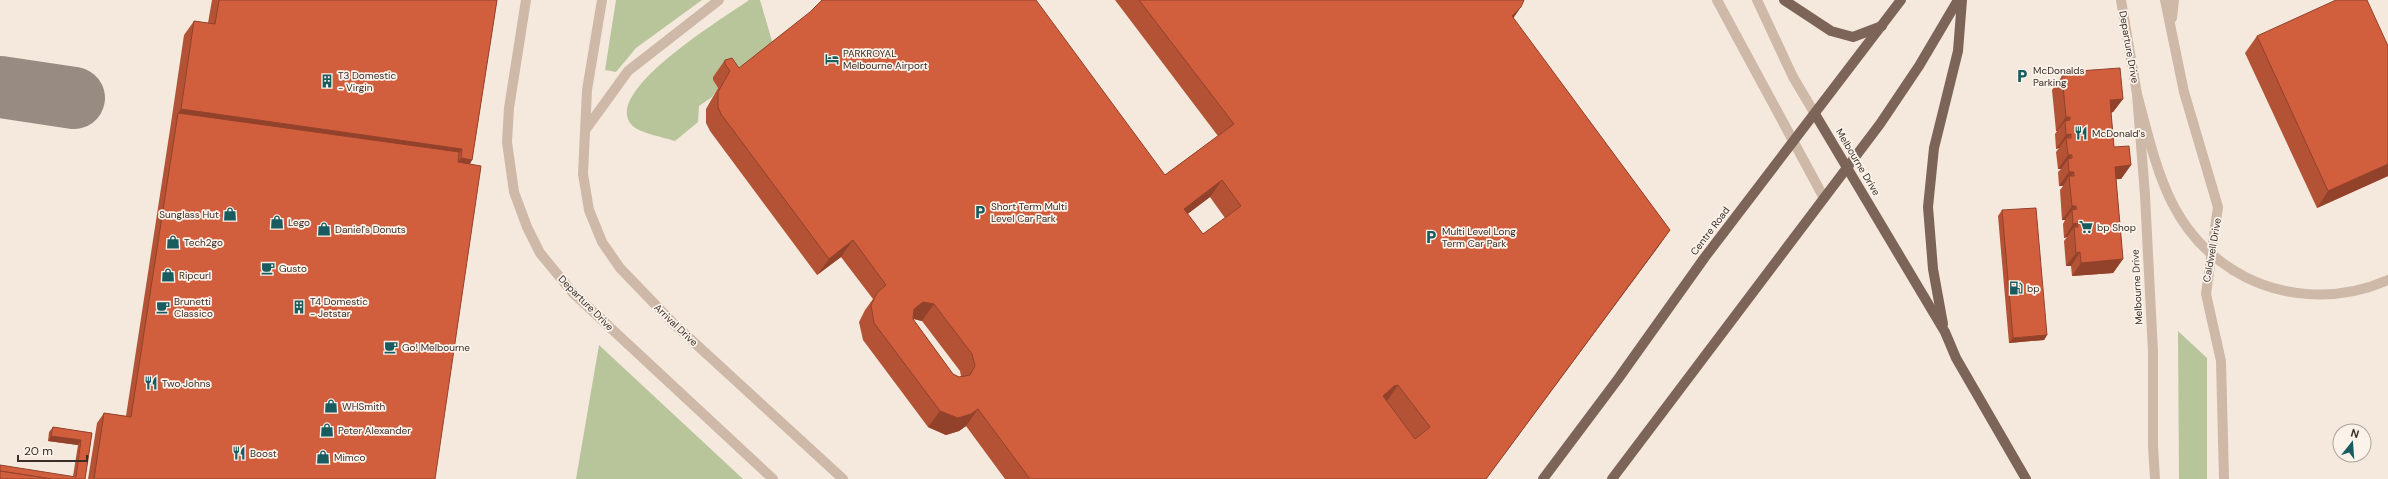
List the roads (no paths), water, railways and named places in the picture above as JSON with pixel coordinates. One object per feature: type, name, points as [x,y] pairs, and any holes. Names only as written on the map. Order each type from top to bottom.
[{"type":"main road","points":[[1784,0],[1831,31],[1853,37],[1882,26]]},
{"type":"main road","name":"Centre Road","points":[[1544,479],[1705,257],[1794,142],[1900,0]]},
{"type":"main road","points":[[1612,479],[1847,168],[1904,89],[1958,0]]},
{"type":"main road","name":"Melbourne Drive","points":[[1944,332],[1933,269],[1928,207],[1934,148],[1958,51],[1962,0]]},
{"type":"main road","name":"Melbourne Drive","points":[[1815,114],[1944,332],[1956,358],[2026,479]]},
{"type":"street","name":"Departure Drive","points":[[526,0],[509,108],[507,142],[514,192],[527,227],[540,253],[573,293],[773,479]]},
{"type":"street","name":"Arrival Drive","points":[[602,0],[587,90],[583,174],[584,193],[592,221],[608,254],[674,324],[843,479]]},
{"type":"street","points":[[586,129],[628,71],[719,0]]},
{"type":"street","points":[[1717,0],[1824,198]]},
{"type":"street","name":"Melbourne Drive","points":[[1757,0],[1793,77],[1815,114]]},
{"type":"street","name":"Departure Drive","points":[[2121,0],[2137,94]]},
{"type":"street","name":"Caldwell Drive","points":[[2165,0],[2172,26],[2188,106],[2218,207],[2206,294],[2221,361],[2224,479]]},
{"type":"street","name":"Caldwell Drive","points":[[2172,26],[2174,0]]},
{"type":"street","points":[[2137,94],[2158,171],[2171,203],[2196,240],[2218,260],[2233,270],[2271,288],[2310,294],[2354,291],[2388,280]]},
{"type":"street","name":"Melbourne Drive","points":[[2137,94],[2153,352],[2152,446],[2155,479]]},
{"type":"place","name":"PARKROYAL Melbourne Airport","points":[[832,59]]},
{"type":"place","name":"McDonalds Parking","points":[[2022,76]]},
{"type":"place","name":"T3 Domestic - Virgin","points":[[327,81]]},
{"type":"place","name":"McDonald's","points":[[2081,133]]},
{"type":"place","name":"Short Term Multi Level Car Park","points":[[980,212]]},
{"type":"place","name":"Sunglass Hut","points":[[230,214]]},
{"type":"place","name":"Lego","points":[[277,222]]},
{"type":"place","name":"bp Shop","points":[[2086,227]]},
{"type":"place","name":"Daniel's Donuts","points":[[324,229]]},
{"type":"place","name":"Multi Level Long Term Car Park","points":[[1431,237]]},
{"type":"place","name":"Tech2go","points":[[173,242]]},
{"type":"place","name":"Gusto","points":[[268,268]]},
{"type":"place","name":"Ripcurl","points":[[168,275]]},
{"type":"place","name":"bp","points":[[2016,288]]},
{"type":"place","name":"Brunetti Classico","points":[[163,307]]},
{"type":"place","name":"T4 Domestic - Jetstar","points":[[299,307]]},
{"type":"place","name":"Go! Melbourne","points":[[391,347]]},
{"type":"place","name":"Two Johns","points":[[151,383]]},
{"type":"place","name":"WHSmith","points":[[331,406]]},
{"type":"place","name":"Peter Alexander","points":[[327,430]]},
{"type":"place","name":"Boost","points":[[239,453]]},
{"type":"place","name":"Mimco","points":[[323,457]]}]
